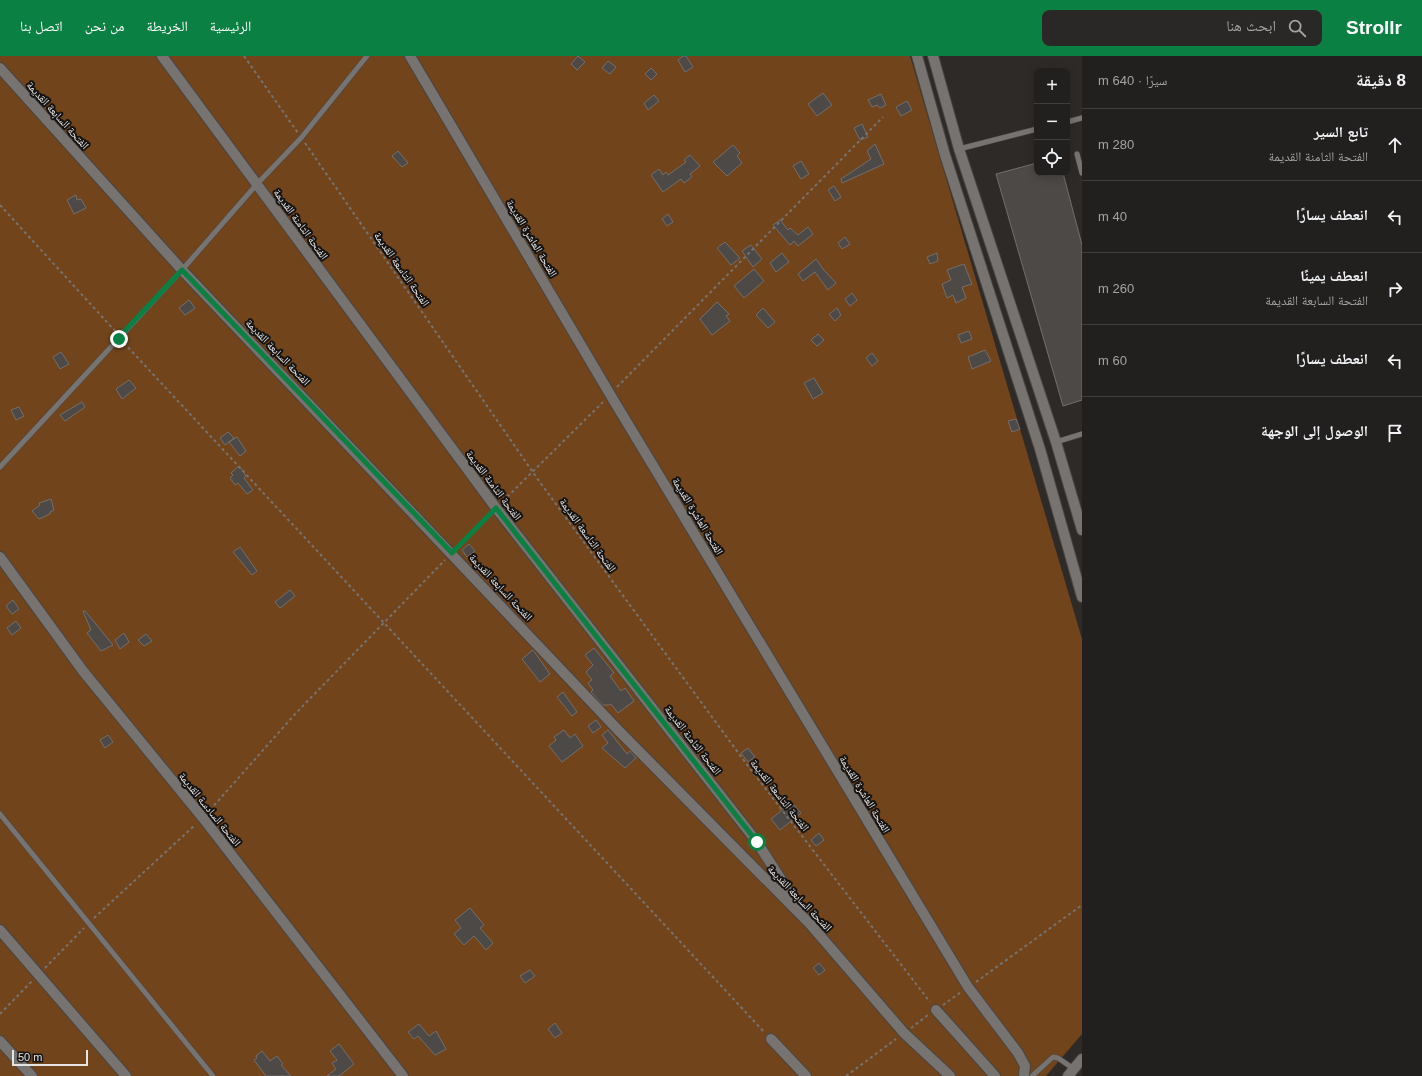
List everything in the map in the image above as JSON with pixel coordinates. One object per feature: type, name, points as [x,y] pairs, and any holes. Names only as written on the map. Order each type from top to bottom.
[{"type":"street","name":"الفتحة الثامنة القديمة","points":[[162,56],[496,508],[757,842],[810,924]]},
{"type":"street","name":"الفتحة العاشرة القديمة","points":[[410,56],[610,394],[968,987],[1018,1053],[1025,1066],[1026,1075]]},
{"type":"street","points":[[917,56],[945,155],[1040,449],[1082,597]]},
{"type":"street","points":[[933,56],[959,149],[1056,442],[1081,523]]},
{"type":"street","name":"الفتحة السابعة القديمة","points":[[0,68],[182,270],[452,553],[619,731],[810,924],[904,1033],[950,1076]]},
{"type":"street","name":"الفتحة السادسة القديمة","points":[[0,557],[83,671],[202,818],[403,1076]]},
{"type":"street","points":[[0,930],[126,1076]]},
{"type":"street","points":[[936,1010],[995,1076]]},
{"type":"street","points":[[771,1039],[806,1076]]},
{"type":"street","points":[[0,1041],[32,1076]]},
{"type":"street","points":[[1071,1072],[1082,1059]]},
{"type":"lane","points":[[0,467],[182,270],[257,184],[301,138],[367,56]]},
{"type":"lane","points":[[1070,121],[1082,118]]},
{"type":"lane","points":[[959,149],[1034,131]]},
{"type":"lane","points":[[1077,154],[1082,173]]},
{"type":"lane","points":[[1056,442],[1082,434]]},
{"type":"lane","points":[[0,814],[213,1076]]},
{"type":"lane","points":[[1026,1075],[1053,1057],[1058,1058],[1071,1072]]},
{"type":"path","name":"الفتحة التاسعة القديمة","points":[[244,56],[533,473],[745,762],[936,1010]]},
{"type":"path","points":[[0,1014],[89,924],[202,818],[296,714],[452,553],[533,473],[883,117]]},
{"type":"path","points":[[0,205],[120,336],[119,339],[771,1039]]},
{"type":"shaded area","points":[[0,56],[910,56],[1082,639],[1082,1034],[1046,1076],[0,1076]]},
{"type":"building","points":[[578,56],[585,62],[577,70],[571,64]]},
{"type":"building","points":[[683,56],[686,56],[693,67],[685,72],[678,60]]},
{"type":"building","points":[[608,61],[616,67],[610,74],[602,68]]},
{"type":"building","points":[[651,68],[657,74],[651,80],[645,74]]},
{"type":"building","points":[[823,93],[832,105],[817,116],[808,104]]},
{"type":"building","points":[[881,94],[886,105],[880,108],[877,105],[872,107],[868,100]]},
{"type":"building","points":[[654,95],[659,101],[648,110],[644,103]]},
{"type":"building","points":[[907,101],[912,110],[901,116],[896,107]]},
{"type":"building","points":[[862,124],[868,137],[860,140],[854,128]]},
{"type":"building","points":[[875,144],[884,164],[842,183],[841,179],[871,159],[867,151]]},
{"type":"building","points":[[733,145],[740,153],[737,156],[742,163],[727,176],[713,162]]},
{"type":"building","points":[[398,151],[408,163],[402,167],[392,156]]},
{"type":"building","points":[[690,155],[700,166],[690,174],[692,177],[684,183],[681,179],[663,192],[651,175],[659,169],[663,175],[666,172],[668,175],[686,162],[684,160]]},
{"type":"building","points":[[801,161],[809,174],[801,179],[793,166]]},
{"type":"building","points":[[1034,164],[1034,176],[1064,176],[1082,245],[1082,400],[1063,406],[996,174]]},
{"type":"building","points":[[834,186],[841,197],[835,201],[828,190]]},
{"type":"building","points":[[76,195],[77,200],[81,199],[86,208],[74,214],[67,200]]},
{"type":"building","points":[[668,214],[673,222],[667,226],[662,219]]},
{"type":"building","points":[[780,220],[788,230],[790,228],[798,235],[808,227],[813,234],[798,246],[794,241],[790,245],[773,225]]},
{"type":"building","points":[[845,237],[850,244],[842,249],[838,243]]},
{"type":"building","points":[[725,242],[740,258],[731,265],[717,248]]},
{"type":"building","points":[[751,245],[762,259],[753,267],[742,251]]},
{"type":"building","points":[[782,253],[789,262],[776,272],[770,263]]},
{"type":"building","points":[[937,253],[938,261],[930,264],[927,257]]},
{"type":"building","points":[[816,259],[836,283],[828,290],[815,272],[803,281],[798,274]]},
{"type":"building","points":[[964,264],[972,284],[962,287],[966,298],[956,303],[953,295],[947,298],[942,284],[951,280],[947,270]]},
{"type":"building","points":[[754,269],[764,281],[744,298],[734,286]]},
{"type":"building","points":[[852,293],[857,300],[850,306],[845,299]]},
{"type":"building","points":[[189,300],[195,308],[185,315],[179,308]]},
{"type":"building","points":[[717,302],[729,314],[726,316],[730,321],[712,335],[700,319]]},
{"type":"building","points":[[763,308],[775,322],[768,328],[756,315]]},
{"type":"building","points":[[837,308],[841,315],[835,321],[829,314]]},
{"type":"building","points":[[969,331],[972,339],[961,343],[958,335]]},
{"type":"building","points":[[818,334],[824,340],[817,346],[811,340]]},
{"type":"building","points":[[985,350],[991,361],[972,369],[968,357]]},
{"type":"building","points":[[61,352],[69,364],[60,369],[53,357]]},
{"type":"building","points":[[872,353],[878,361],[872,366],[866,358]]},
{"type":"building","points":[[814,378],[823,393],[813,399],[804,383]]},
{"type":"building","points":[[129,380],[136,388],[122,399],[116,389]]},
{"type":"building","points":[[82,402],[85,407],[65,421],[60,415]]},
{"type":"building","points":[[19,407],[24,416],[16,420],[11,410]]},
{"type":"building","points":[[1016,419],[1020,429],[1012,432],[1008,421]]},
{"type":"building","points":[[228,432],[234,438],[225,445],[220,438]]},
{"type":"building","points":[[237,437],[246,451],[240,456],[229,442]]},
{"type":"building","points":[[239,466],[246,476],[244,478],[253,490],[247,494],[238,483],[235,485],[230,478],[233,475],[231,473]]},
{"type":"building","points":[[51,499],[54,510],[50,512],[50,514],[39,519],[32,511],[40,505],[39,503]]},
{"type":"building","points":[[469,544],[475,551],[467,557],[462,550]]},
{"type":"building","points":[[240,547],[257,571],[252,575],[233,552]]},
{"type":"building","points":[[290,590],[295,596],[280,608],[275,602]]},
{"type":"building","points":[[13,600],[19,609],[12,614],[6,606]]},
{"type":"building","points":[[83,611],[85,611],[113,645],[101,651],[87,633],[91,630]]},
{"type":"building","points":[[16,621],[21,628],[12,635],[7,628]]},
{"type":"building","points":[[124,633],[129,642],[120,649],[115,640]]},
{"type":"building","points":[[146,634],[152,641],[144,646],[138,640]]},
{"type":"building","points":[[594,648],[614,673],[610,676],[621,691],[625,688],[634,701],[618,713],[611,704],[603,705],[591,692],[593,690],[588,683],[592,680],[586,672],[593,665],[585,655]]},
{"type":"building","points":[[533,650],[550,674],[540,682],[522,659]]},
{"type":"building","points":[[563,692],[577,712],[572,716],[557,697]]},
{"type":"building","points":[[596,720],[601,727],[593,733],[588,726]]},
{"type":"building","points":[[564,730],[570,738],[575,734],[583,746],[562,762],[549,746],[556,740],[554,737]]},
{"type":"building","points":[[608,730],[627,754],[630,751],[636,758],[625,768],[602,748],[608,743],[602,735]]},
{"type":"building","points":[[108,735],[113,742],[105,748],[100,740]]},
{"type":"building","points":[[748,748],[755,757],[748,762],[741,753]]},
{"type":"building","points":[[794,805],[801,813],[780,830],[771,819],[787,806],[789,809]]},
{"type":"building","points":[[819,833],[824,840],[816,846],[811,840]]},
{"type":"building","points":[[470,908],[484,925],[480,928],[493,943],[486,950],[474,936],[464,945],[454,934],[461,928],[455,920]]},
{"type":"building","points":[[819,963],[825,970],[819,975],[813,968]]},
{"type":"building","points":[[530,970],[535,976],[525,983],[520,976]]},
{"type":"building","points":[[555,1023],[562,1033],[555,1038],[548,1029]]},
{"type":"building","points":[[419,1024],[429,1036],[436,1031],[446,1049],[435,1055],[418,1036],[414,1039],[408,1032]]},
{"type":"building","points":[[339,1044],[354,1064],[339,1076],[327,1076],[336,1069],[332,1063],[337,1060],[330,1051]]},
{"type":"building","points":[[262,1051],[270,1061],[277,1056],[283,1064],[281,1065],[291,1076],[266,1076],[254,1060]]},
{"type":"route","points":[[119,339],[120,336],[182,270],[452,553],[496,508],[757,842]]}]
